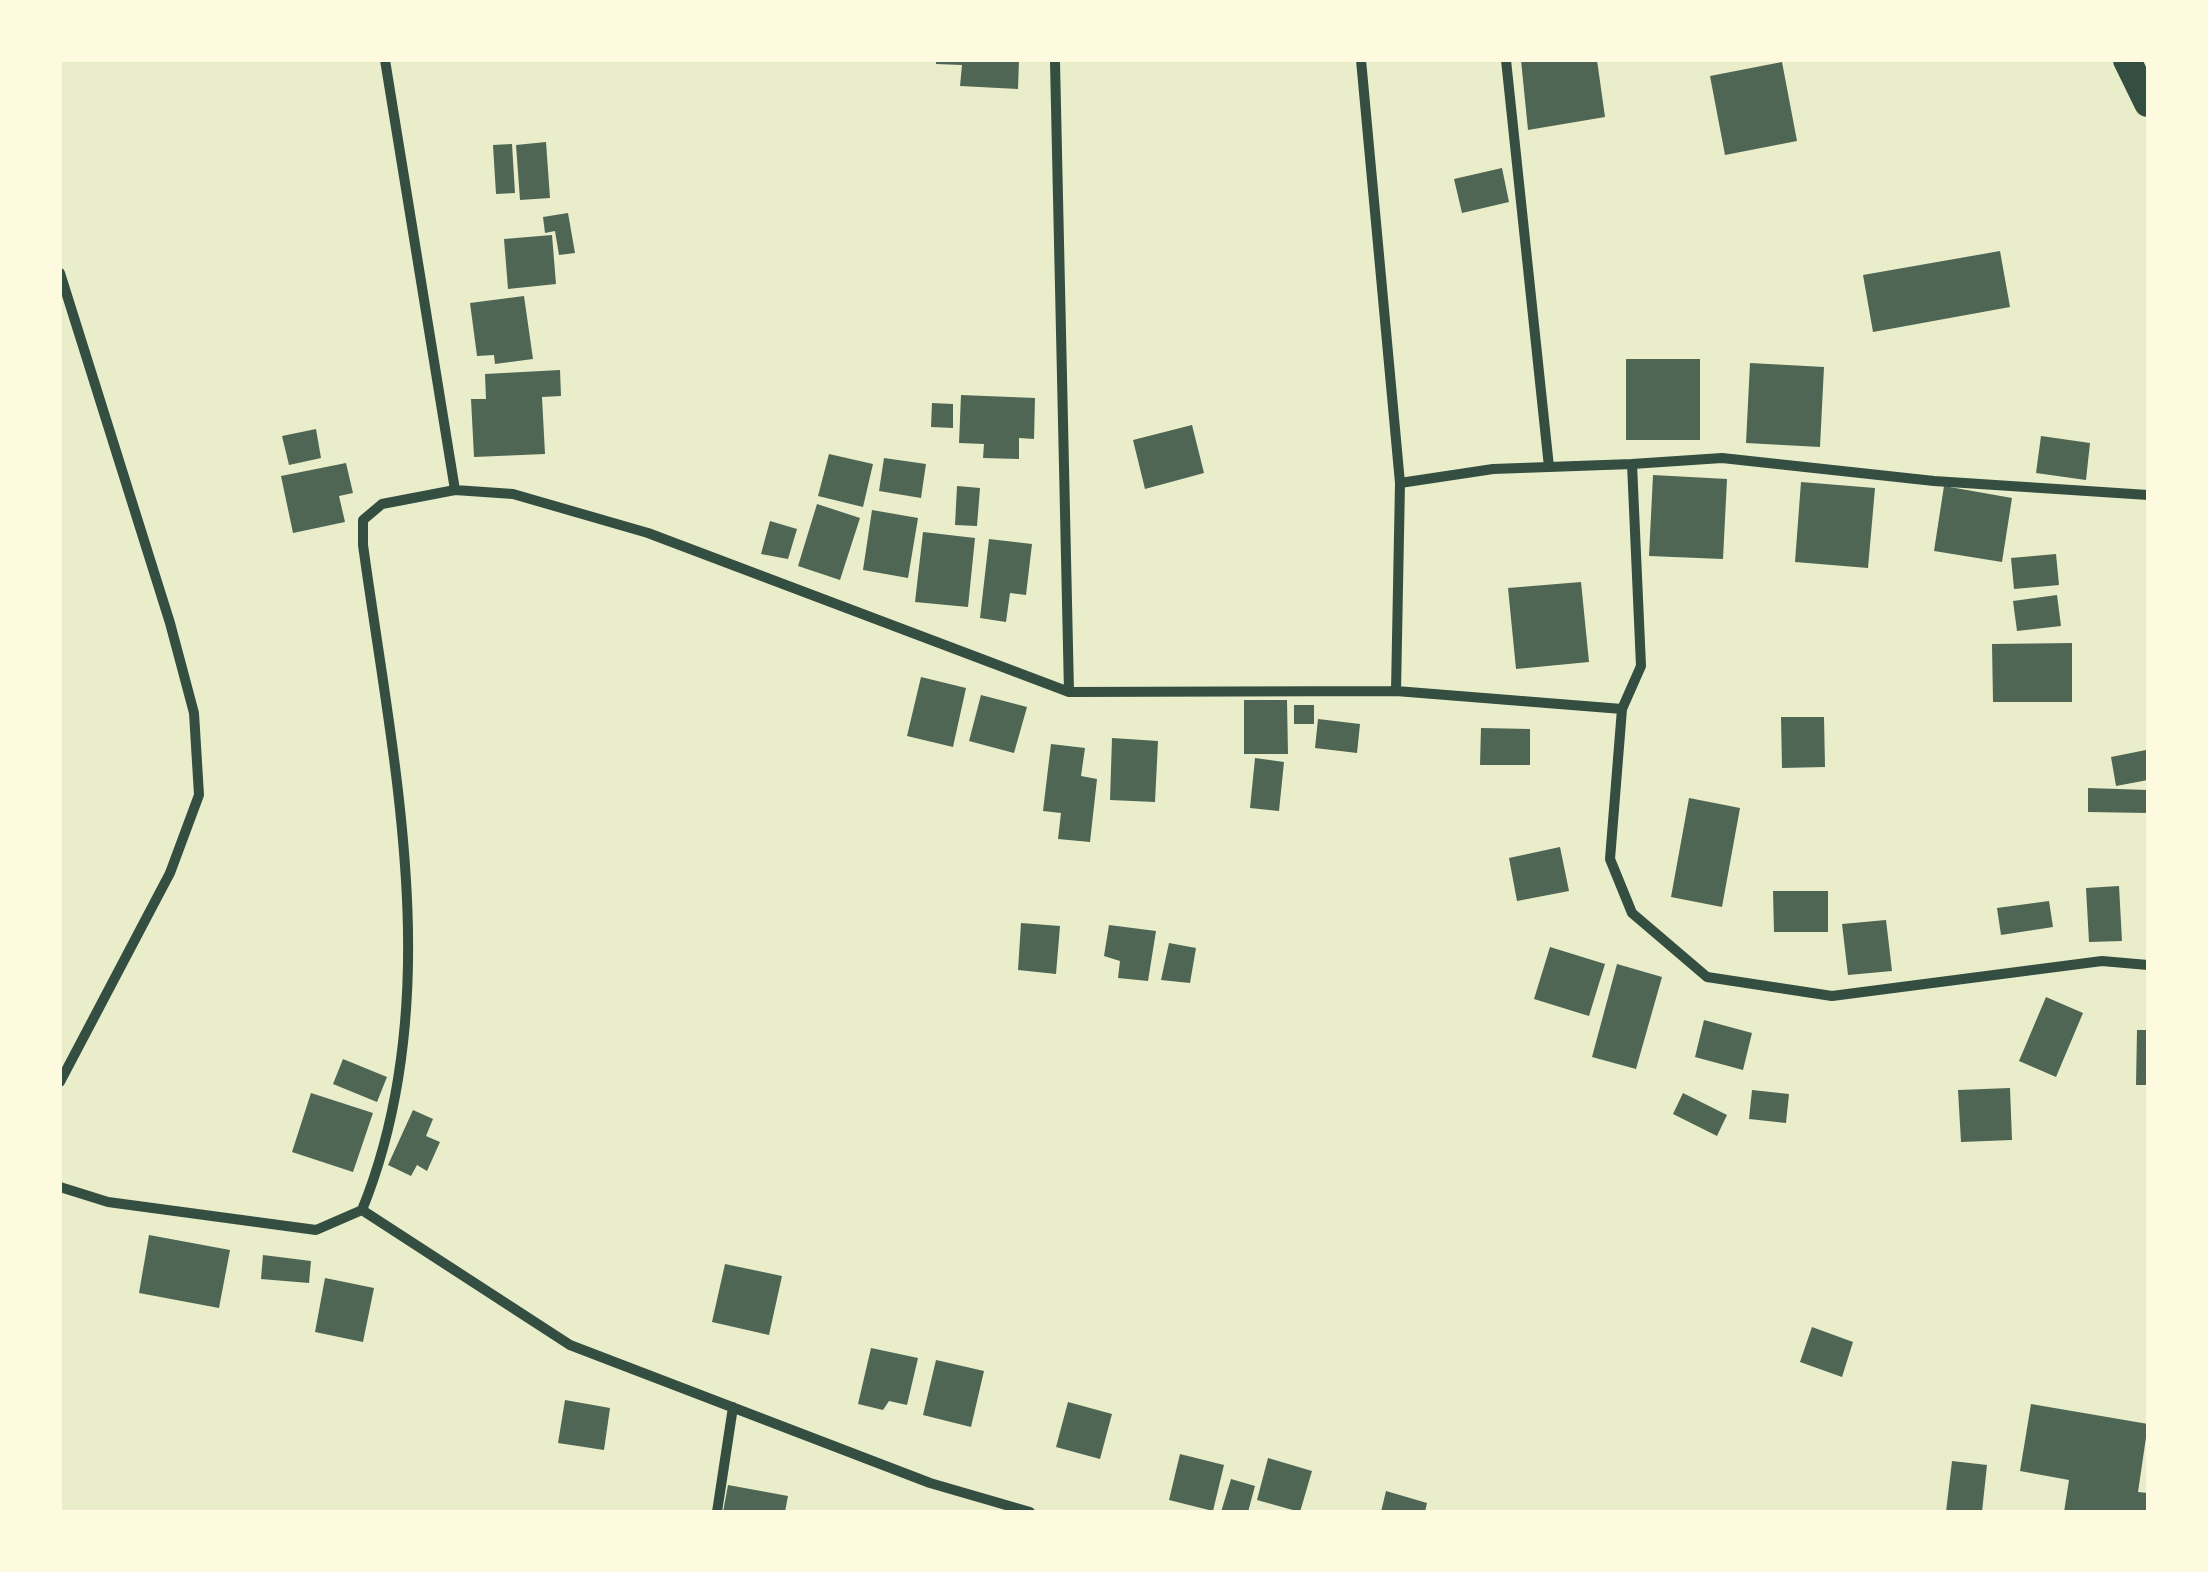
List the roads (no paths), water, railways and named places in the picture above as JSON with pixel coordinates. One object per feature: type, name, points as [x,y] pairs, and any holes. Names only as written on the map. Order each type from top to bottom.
[{"type":"highway","points":[[2127,60],[2148,103]]},
{"type":"street","points":[[385,60],[454,490]]},
{"type":"street","points":[[1361,60],[1400,483],[1396,692]]},
{"type":"street","points":[[1506,60],[1549,467]]},
{"type":"street","points":[[1054,62],[1068,692]]},
{"type":"street","points":[[60,273],[170,623],[194,713],[199,795],[170,873],[60,1082]]},
{"type":"street","points":[[1400,483],[1493,468],[1722,458],[1934,480],[2148,495]]},
{"type":"street","points":[[1632,464],[1641,666],[1622,709],[1610,860],[1632,913],[1707,977],[1832,996],[2102,961],[2148,965]]},
{"type":"street","points":[[60,1187],[108,1202],[316,1230],[362,1210],[380,1166],[402,1058],[411,938],[363,520],[382,504],[454,490],[513,494],[648,533],[1068,692],[1396,692],[1622,709]]},
{"type":"street","points":[[362,1210],[570,1345],[930,1482],[1030,1512]]},
{"type":"street","points":[[717,1512],[733,1407]]}]
